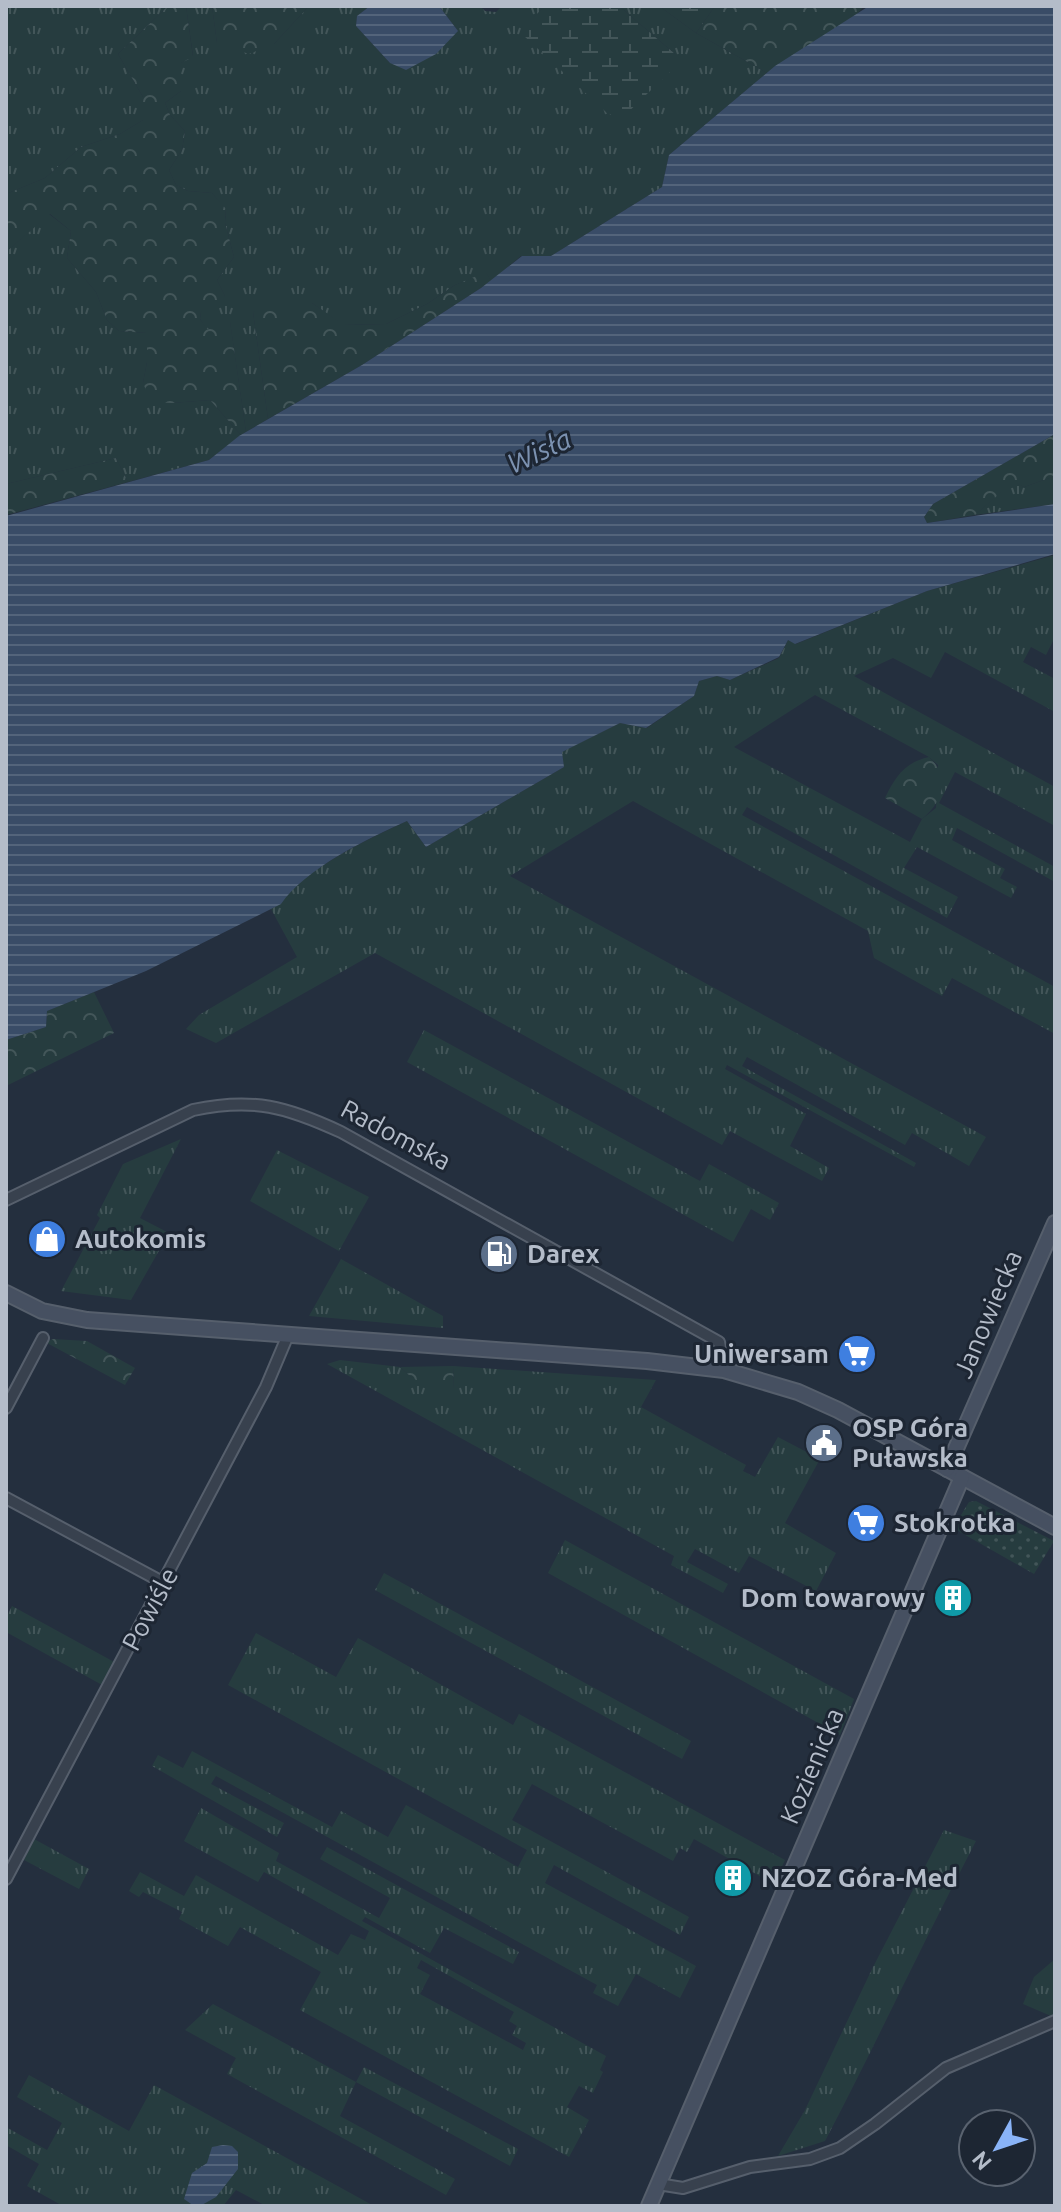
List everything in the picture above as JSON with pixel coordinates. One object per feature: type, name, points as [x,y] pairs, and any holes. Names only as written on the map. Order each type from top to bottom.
[{"type":"main road","name":"Janowiecka","points":[[947,1469],[1055,1223]]},
{"type":"main road","points":[[6,1293],[42,1311],[87,1320],[647,1361],[724,1370],[798,1392],[838,1410],[1055,1527]]},
{"type":"main road","name":"Kozienicka","points":[[649,2206],[962,1477]]},
{"type":"street","name":"Radomska","points":[[6,1200],[193,1110],[224,1103],[267,1105],[303,1115],[341,1132],[719,1342],[724,1370]]},
{"type":"street","name":"Powiśle","points":[[6,1879],[266,1387],[288,1335]]},
{"type":"street","points":[[6,1408],[43,1338]]},
{"type":"street","points":[[6,1498],[164,1583]]},
{"type":"street","points":[[658,2184],[683,2188],[750,2167],[810,2159],[840,2148],[946,2068],[1055,2021]]},
{"type":"green space","points":[[6,6],[168,6],[118,54],[143,97],[143,120],[120,134],[81,147],[45,178],[6,194]]},
{"type":"green space","points":[[168,6],[186,6],[193,57],[181,63],[181,91],[165,103],[170,115],[185,131],[182,150],[169,170],[176,185],[188,191],[212,193],[226,209],[225,223],[234,257],[217,280],[225,296],[221,306],[201,312],[200,319],[207,329],[230,321],[246,432],[241,435],[210,400],[151,402],[143,383],[147,333],[119,331],[107,320],[96,292],[67,258],[71,231],[50,214],[6,252],[6,194],[45,178],[81,147],[120,134],[143,120],[143,97],[118,54]]},
{"type":"green space","points":[[186,6],[212,6],[217,43],[274,44],[309,6],[370,6],[357,16],[356,26],[390,63],[458,31],[439,6],[480,6],[485,11],[496,12],[502,6],[545,6],[523,29],[675,54],[619,6],[659,6],[696,33],[767,73],[669,155],[662,187],[551,256],[521,256],[491,281],[486,273],[455,285],[427,304],[386,324],[343,325],[312,303],[253,312],[268,419],[246,432],[230,322],[207,330],[200,319],[201,312],[225,296],[217,280],[234,257],[225,223],[226,210],[212,193],[188,191],[176,185],[169,170],[182,150],[185,131],[170,115],[165,103],[181,91],[181,63],[193,56]]},
{"type":"green space","points":[[212,6],[309,6],[274,44],[249,54],[217,43]]},
{"type":"green space","points":[[545,6],[619,6],[675,54],[677,65],[621,119],[607,113],[523,35],[522,29]]},
{"type":"green space","points":[[659,6],[715,6],[696,33]]},
{"type":"green space","points":[[715,6],[864,6],[857,14],[767,73],[696,33]]},
{"type":"green space","points":[[49,214],[71,231],[67,258],[96,292],[107,320],[119,331],[147,333],[143,383],[172,403],[210,400],[241,435],[209,460],[128,482],[116,458],[6,484],[6,252]]},
{"type":"green space","points":[[486,272],[491,281],[481,288],[362,365],[268,419],[253,312],[276,301],[312,303],[344,325],[386,324],[427,304],[455,285]]},
{"type":"green space","points":[[1055,434],[1055,476],[1024,487],[1013,482],[975,515],[927,523],[924,517],[933,504]]},
{"type":"green space","points":[[116,458],[128,482],[6,515],[6,484]]},
{"type":"green space","points":[[1055,476],[1055,504],[975,515],[1013,481],[1024,487]]},
{"type":"green space","points":[[1055,555],[1055,642],[1046,655],[1031,647],[1023,662],[1055,679],[1055,712],[945,652],[931,678],[893,658],[854,676],[1055,787],[1055,826],[955,772],[939,803],[1055,867],[1055,882],[957,828],[952,840],[1005,869],[1000,878],[1017,887],[1011,898],[917,847],[904,868],[958,897],[947,918],[747,807],[742,815],[1055,987],[1055,1034],[952,978],[942,996],[874,958],[868,931],[633,801],[510,876],[986,1137],[969,1166],[912,1133],[905,1145],[747,1057],[742,1066],[916,1163],[914,1167],[727,1065],[725,1069],[806,1114],[790,1146],[829,1168],[822,1181],[730,1131],[722,1145],[375,953],[216,1043],[186,1029],[199,1015],[297,957],[271,909],[305,878],[332,859],[407,821],[426,847],[564,767],[561,752],[620,723],[647,728],[694,696],[699,681],[717,676],[730,680],[779,658],[788,640],[796,644],[927,591]],"holes":[[[815,695],[929,757],[938,765],[936,808],[922,819],[910,842],[734,747]]]},
{"type":"green space","points":[[929,757],[940,773],[942,789],[935,805],[922,819],[885,798],[902,772],[913,763]]},
{"type":"green space","points":[[94,992],[114,1033],[6,1086],[6,1040],[46,1027],[47,1011]]},
{"type":"green space","points":[[424,1030],[700,1181],[709,1164],[779,1203],[770,1220],[751,1209],[733,1242],[407,1062]]},
{"type":"green space","points":[[181,1139],[140,1218],[169,1233],[131,1300],[61,1291],[100,1218],[97,1215],[123,1164]]},
{"type":"green space","points":[[277,1150],[369,1197],[339,1251],[250,1201]]},
{"type":"green space","points":[[341,1259],[443,1316],[443,1328],[309,1316]]},
{"type":"green space","points":[[53,1339],[87,1341],[135,1368],[125,1385],[45,1342]]},
{"type":"green space","points":[[340,1360],[400,1367],[411,1377],[454,1389],[453,1366],[656,1380],[641,1407],[746,1465],[743,1471],[755,1477],[778,1437],[820,1459],[785,1523],[836,1553],[816,1591],[749,1556],[739,1573],[695,1549],[687,1562],[728,1584],[723,1593],[671,1565],[674,1556],[327,1364]]},
{"type":"green space","points":[[453,1366],[454,1389],[442,1395],[400,1367]]},
{"type":"green space","points":[[976,1501],[1054,1541],[1034,1574],[953,1528],[969,1502]]},
{"type":"green space","points":[[565,1540],[854,1699],[840,1735],[548,1573]]},
{"type":"green space","points":[[384,1573],[691,1741],[682,1759],[375,1590]]},
{"type":"green space","points":[[12,1606],[116,1663],[104,1686],[6,1632],[6,1618]]},
{"type":"green space","points":[[256,1633],[336,1677],[358,1638],[513,1725],[519,1714],[785,1860],[774,1884],[694,1839],[687,1852],[680,1848],[673,1861],[532,1784],[512,1820],[689,1917],[680,1935],[554,1865],[545,1883],[696,1966],[680,1998],[636,1974],[618,2006],[593,1993],[597,1985],[216,1776],[211,1784],[284,1823],[277,1837],[152,1766],[158,1755],[183,1768],[192,1751],[332,1827],[341,1811],[388,1837],[406,1805],[518,1867],[527,1850],[228,1685]]},
{"type":"green space","points":[[201,1808],[279,1853],[276,1861],[379,1918],[390,1898],[320,1859],[327,1847],[519,1952],[513,1964],[444,1928],[430,1953],[365,1917],[362,1921],[606,2056],[600,2070],[603,2072],[593,2093],[579,2086],[567,2107],[589,2120],[569,2157],[300,2010],[321,1972],[240,1927],[228,1946],[179,1919],[182,1912],[143,1892],[139,1897],[129,1891],[140,1872],[184,1896],[196,1875],[338,1955],[351,1934],[365,1940],[369,1931],[264,1872],[258,1882],[184,1841]],"holes":[[[421,1960],[514,2012],[509,2021],[517,2026],[512,2035],[526,2043],[523,2050],[420,1994],[430,1975],[417,1968]]]},
{"type":"green space","points":[[944,1830],[976,1841],[844,2104],[825,2141],[778,2156],[805,2110],[872,1969]]},
{"type":"green space","points":[[34,1839],[89,1869],[79,1889],[24,1860]]},
{"type":"green space","points":[[1055,1959],[1055,2015],[1051,2016],[1023,2004],[1034,1977]]},
{"type":"green space","points":[[213,2004],[356,2082],[340,2116],[455,2179],[446,2195],[227,2074],[236,2058],[185,2030]]},
{"type":"green space","points":[[364,2067],[518,2149],[510,2166],[356,2082]]},
{"type":"green space","points":[[29,2075],[129,2131],[154,2085],[374,2206],[266,2206],[236,2190],[223,2206],[63,2206],[27,2186],[39,2164],[6,2145],[6,2127],[47,2150],[62,2123],[17,2097]]},
{"type":"water","points":[[370,6],[439,6],[458,31],[436,54],[406,70],[390,63],[356,26],[357,16]]},
{"type":"water","name":"Wisła","points":[[869,6],[1055,6],[1055,434],[933,504],[924,517],[927,523],[1055,504],[1055,554],[927,591],[795,644],[788,640],[779,657],[730,680],[717,676],[699,681],[694,696],[646,728],[620,723],[562,752],[564,767],[426,847],[407,821],[391,828],[321,867],[281,904],[146,971],[47,1011],[46,1027],[6,1040],[6,516],[209,460],[239,436],[362,365],[481,288],[522,256],[551,256],[662,187],[669,155],[775,66]]},
{"type":"water","points":[[232,2146],[238,2152],[238,2169],[216,2197],[194,2206],[184,2199],[192,2173],[207,2163],[212,2147]]},
{"type":"place","name":"Autokomis","points":[[47,1239]]},
{"type":"place","name":"Darex","points":[[499,1254]]},
{"type":"place","name":"Uniwersam","points":[[857,1354]]},
{"type":"place","name":"OSP Góra Puławska","points":[[824,1443]]},
{"type":"place","name":"Stokrotka","points":[[866,1523]]},
{"type":"place","name":"Dom towarowy","points":[[953,1598]]},
{"type":"place","name":"NZOZ Góra-Med","points":[[733,1878]]}]
